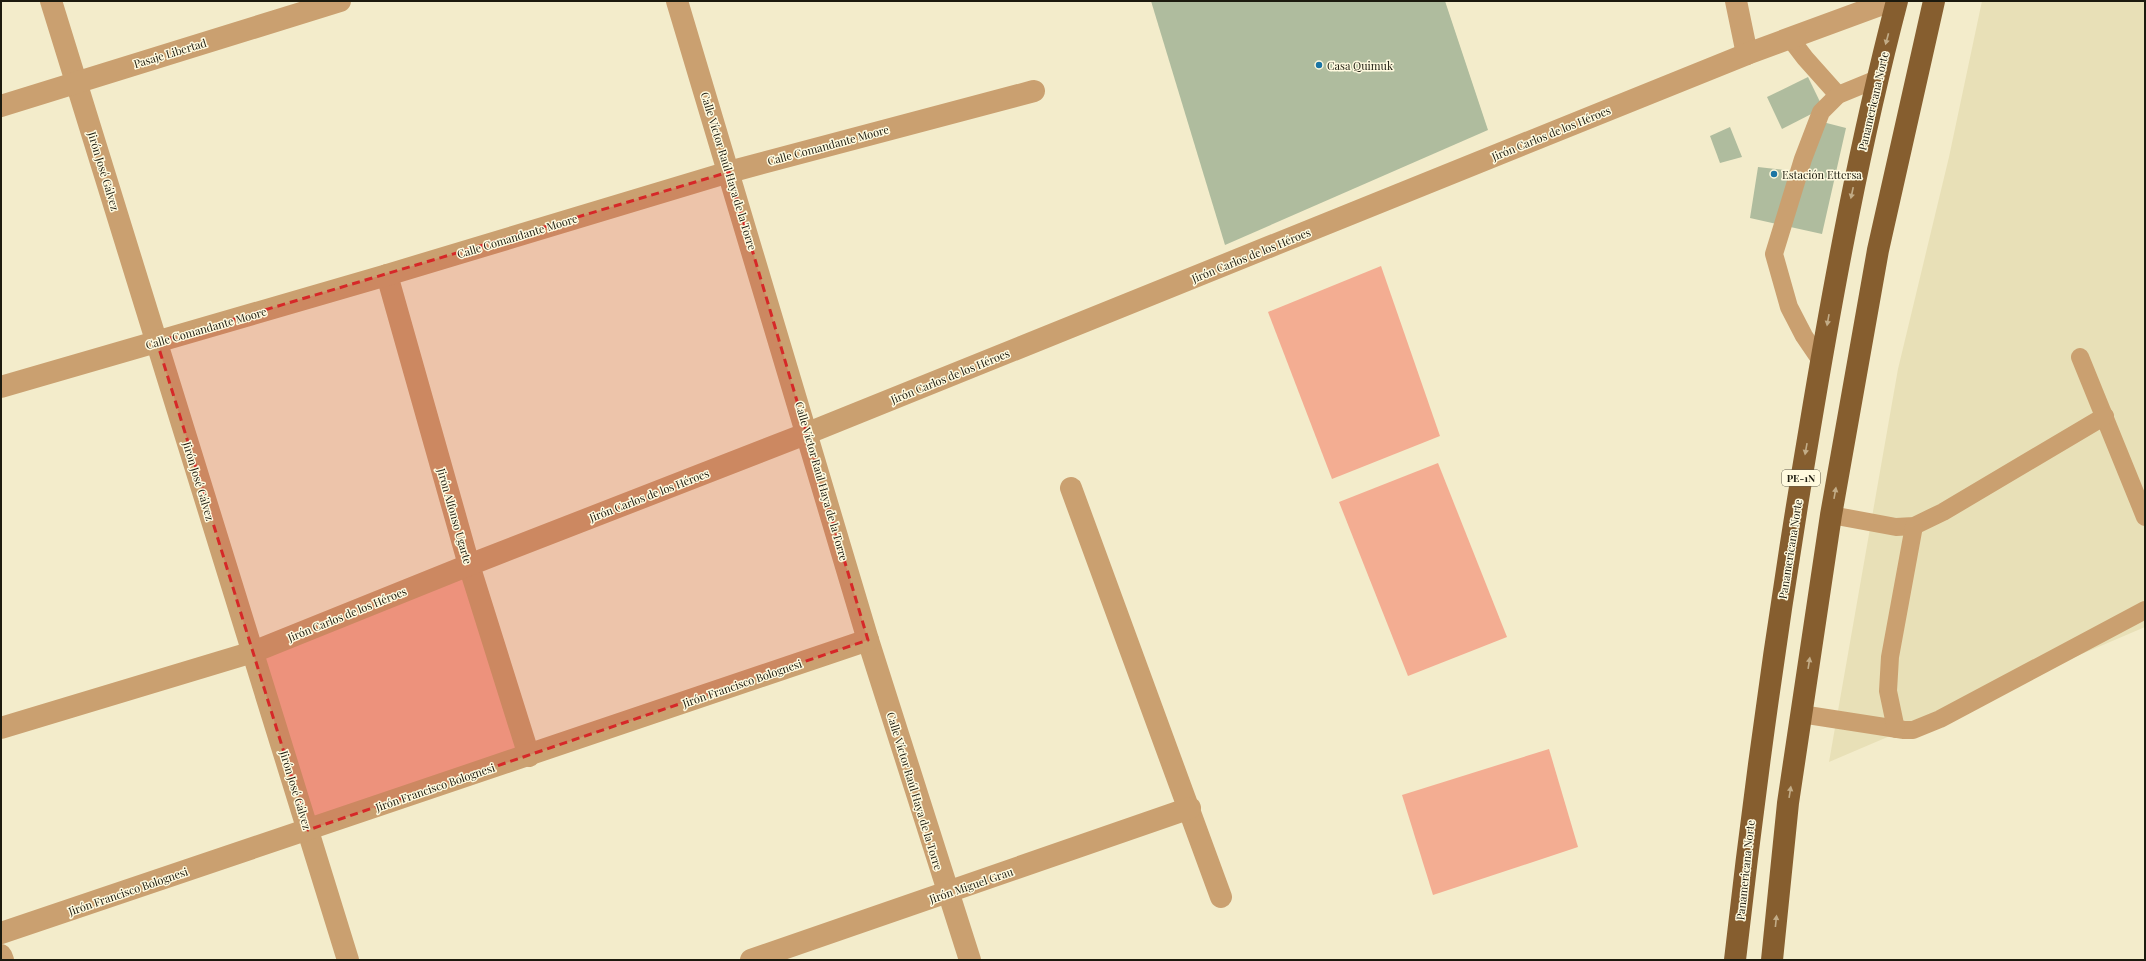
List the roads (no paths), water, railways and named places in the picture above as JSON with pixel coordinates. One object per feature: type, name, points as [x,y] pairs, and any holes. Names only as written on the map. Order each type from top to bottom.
[{"type":"highway","name":"Panamericana Norte","points":[[1735,960],[1753,797],[1797,506],[1821,361],[1840,250],[1877,79],[1897,1]]},
{"type":"highway","name":"PE-1N","points":[[1772,960],[1788,803],[1831,515],[1878,250],[1934,1]]},
{"type":"street","name":"Jirón José Gálvez","points":[[52,1],[348,960]]},
{"type":"street","name":"Pasaje Libertad","points":[[1,106],[340,1]]},
{"type":"street","name":"Calle Víctor Raúl Haya de la Torre","points":[[678,1],[808,433],[868,640],[947,894],[970,960]]},
{"type":"street","points":[[1736,1],[1747,54]]},
{"type":"street","name":"Jirón Carlos de los Héroes","points":[[1,728],[253,652],[469,565],[808,433],[1789,37],[1891,1]]},
{"type":"street","name":"Calle Comandante Moore","points":[[1,387],[387,275],[729,172],[1034,91]]},
{"type":"street","name":"Jirón Alfonso Ugarte","points":[[387,275],[469,565],[529,756]]},
{"type":"street","points":[[1071,488],[1190,808],[1221,897]]},
{"type":"street","name":"Jirón Francisco Bolognesi","points":[[1,934],[868,640]]},
{"type":"street","name":"Jirón Miguel Grau","points":[[751,960],[947,894],[1190,808]]},
{"type":"street","points":[[1,955],[3,960]]},
{"type":"lane","points":[[1789,37],[1805,58],[1838,95]]},
{"type":"lane","points":[[1821,361],[1804,336],[1789,307],[1774,254],[1803,159],[1821,112],[1838,95],[1877,79]]},
{"type":"lane","points":[[2080,357],[2145,517]]},
{"type":"lane","points":[[1831,515],[1896,527],[1914,526],[1943,512],[2105,416]]},
{"type":"lane","points":[[1896,729],[1888,691],[1890,657],[1914,526]]},
{"type":"lane","points":[[1802,714],[1896,729],[1913,730],[1940,719],[2145,610]]},
{"type":"place","name":"Casa Quimuk","points":[[1319,65]]},
{"type":"place","name":"Estación Ettersa","points":[[1774,174]]}]
